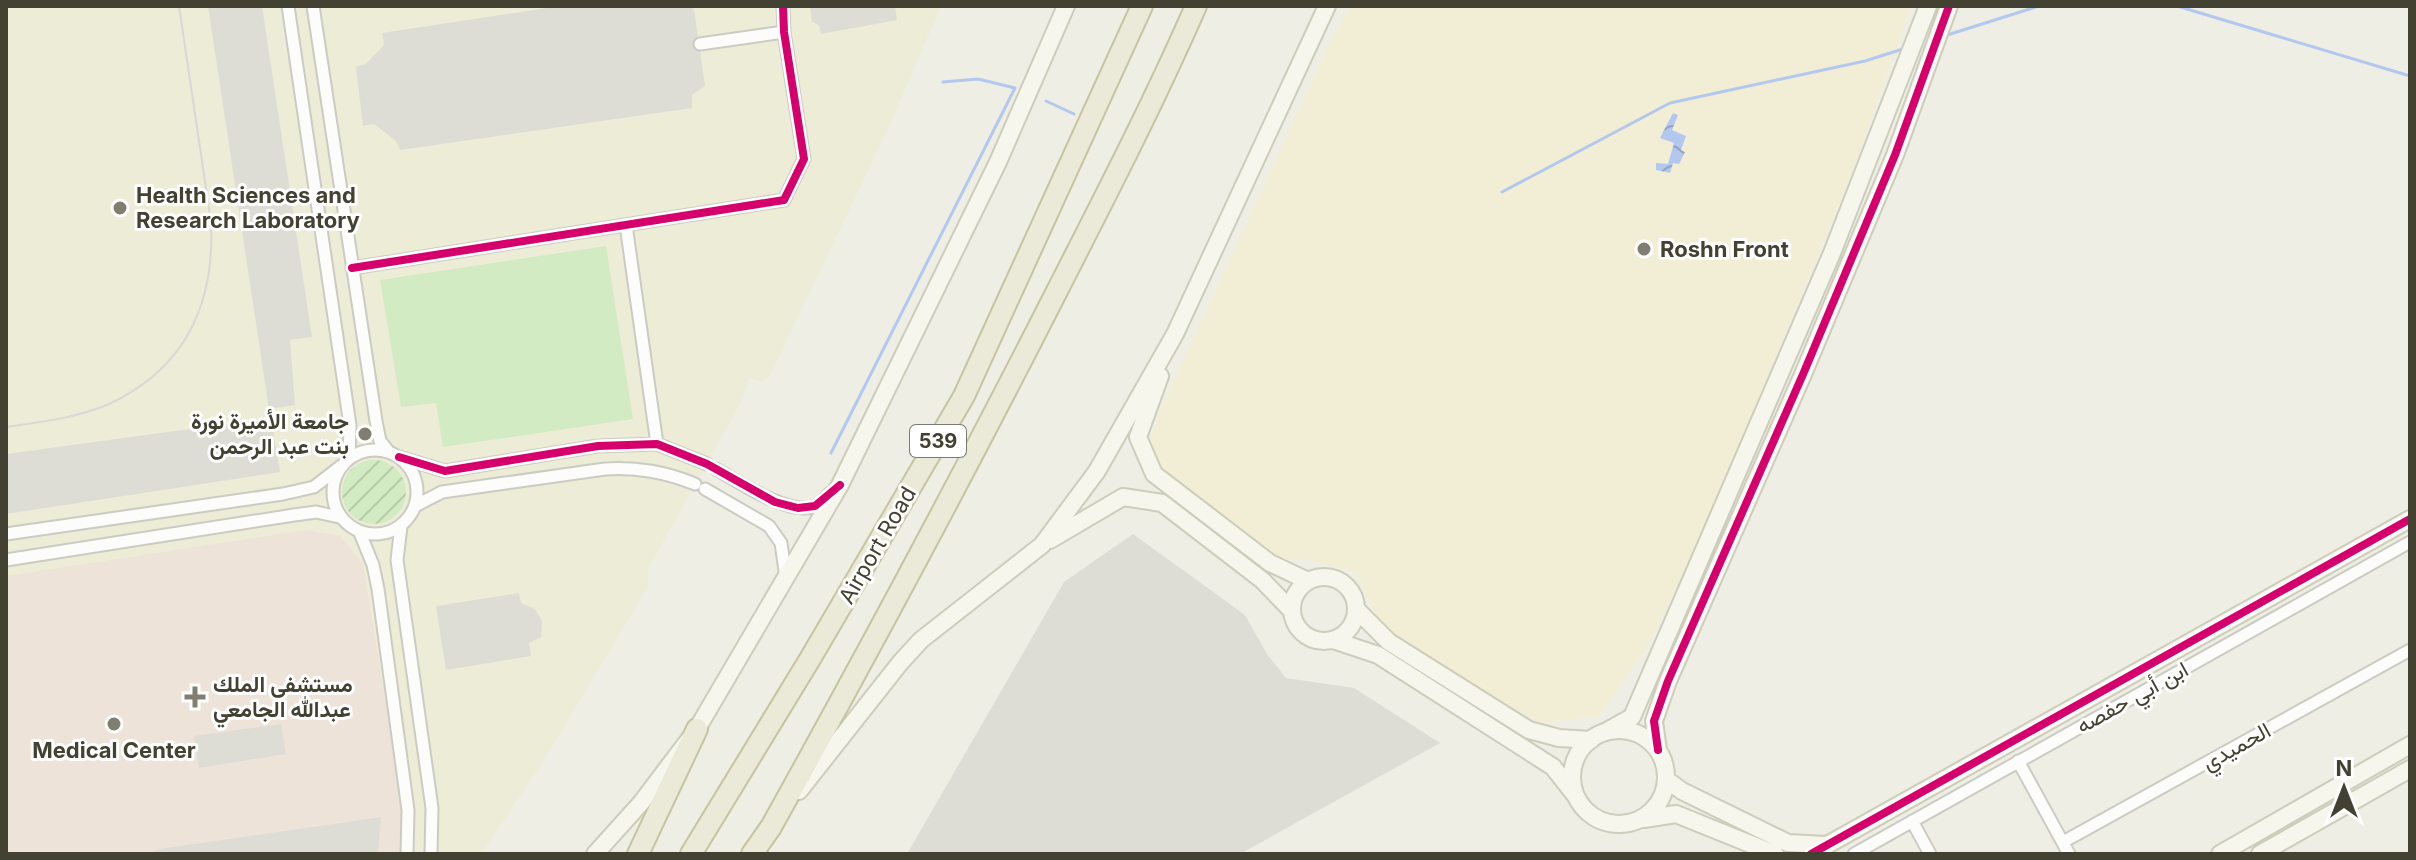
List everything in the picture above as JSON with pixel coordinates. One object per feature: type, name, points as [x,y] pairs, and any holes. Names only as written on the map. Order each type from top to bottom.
[{"type":"highway","name":"Airport Road","points":[[691,854],[964,396],[1142,6]]},
{"type":"highway","name":"Airport Road","points":[[752,854],[771,827],[877,637],[995,414],[1163,81],[1196,6]]},
{"type":"highway","points":[[964,396],[995,414]]},
{"type":"highway","points":[[638,854],[697,729]]},
{"type":"street","points":[[288,6],[350,425],[345,462],[334,478],[333,504],[348,526],[360,533],[374,535],[388,533],[401,526],[415,506],[417,492],[409,467],[380,441],[313,6]]},
{"type":"street","points":[[352,268],[784,200],[804,159],[784,32],[783,6]]},
{"type":"street","points":[[595,854],[641,803],[697,729],[840,485],[998,162],[1066,6]]},
{"type":"street","points":[[1042,545],[1097,471],[1175,334],[1327,6]]},
{"type":"street","points":[[1575,796],[1573,765],[1580,751],[1598,736],[1632,717],[1832,253],[1928,6]]},
{"type":"street","points":[[1658,750],[1654,721],[1668,681],[1883,184],[1949,6]]},
{"type":"street","points":[[700,44],[784,32]]},
{"type":"street","points":[[626,225],[657,444]]},
{"type":"street","points":[[1175,334],[1138,437],[1154,474],[1270,563],[1308,581]]},
{"type":"street","points":[[6,534],[314,487],[345,462],[362,452],[375,450],[445,471],[598,446],[657,444],[711,466],[775,502],[798,508],[815,506],[840,485]]},
{"type":"street","points":[[415,506],[442,492],[605,469],[626,467],[662,472],[700,487],[769,526],[781,543],[786,578]]},
{"type":"street","points":[[771,827],[921,640],[1042,545],[1123,497],[1162,503],[1262,580],[1291,610]]},
{"type":"street","points":[[6,560],[316,512],[339,517]]},
{"type":"street","points":[[1811,854],[2410,519]]},
{"type":"street","points":[[401,526],[397,560],[432,808],[431,854]]},
{"type":"street","points":[[360,533],[373,565],[378,589],[408,810],[407,854]]},
{"type":"street","name":"ابن أبي حفصه","points":[[1854,854],[2410,542]]},
{"type":"street","points":[[1326,577],[1337,580],[1352,594],[1356,609],[1352,626],[1346,634],[1333,640],[1315,641],[1306,637],[1293,620],[1291,610],[1297,590],[1308,581],[1326,577]]},
{"type":"street","points":[[1356,609],[1389,642],[1529,730],[1559,738],[1598,736],[1619,730],[1634,732],[1647,739],[1658,750],[1665,764],[1667,780],[1664,795],[1655,809],[1643,819]]},
{"type":"street","points":[[1333,640],[1378,655],[1553,767],[1584,809],[1596,819],[1612,824],[1628,824],[1676,814],[1775,854]]},
{"type":"street","name":"الحميدي","points":[[2063,842],[2410,650]]},
{"type":"street","points":[[2220,854],[2410,745]]},
{"type":"street","points":[[2018,761],[2069,854]]},
{"type":"street","points":[[2260,854],[2410,769]]},
{"type":"street","points":[[1667,780],[1682,791],[1788,843],[1828,845]]},
{"type":"street","points":[[1912,821],[1930,854]]},
{"type":"shaded area","name":"جامعة الأميرة نورة بنت عبد الرحمن","points":[[6,6],[941,6],[887,131],[769,377],[761,381],[749,378],[740,404],[648,569],[648,586],[542,763],[481,854],[6,854]]},
{"type":"shaded area","points":[[208,6],[262,6],[312,337],[290,340],[295,405],[269,409]]},
{"type":"shaded area","points":[[560,6],[688,6],[694,9],[705,86],[692,95],[692,108],[400,150],[396,141],[374,124],[363,126],[356,67],[366,64],[384,45],[382,33]]},
{"type":"shaded area","points":[[895,6],[897,20],[821,34],[819,25],[812,22],[810,7]]},
{"type":"shaded area","points":[[1350,6],[1911,6],[1851,175],[1695,551],[1644,652],[1599,716],[1540,723],[1388,633],[1375,615],[1356,573],[1305,559],[1274,561],[1164,476],[1153,459],[1151,444],[1160,410],[1330,42]]},
{"type":"shaded area","points":[[271,418],[280,472],[6,514],[6,454]]},
{"type":"shaded area","name":"مستشفى الملك عبدالله الجامعي","points":[[307,530],[340,536],[363,564],[404,817],[400,854],[6,854],[6,576]]},
{"type":"shaded area","points":[[1133,534],[1245,615],[1267,654],[1286,678],[1354,688],[1440,743],[1240,854],[907,854],[1064,582]]},
{"type":"shaded area","points":[[519,593],[521,603],[535,609],[542,621],[541,637],[529,643],[531,656],[446,670],[436,606]]},
{"type":"shaded area","points":[[281,724],[286,754],[199,768],[194,736]]},
{"type":"shaded area","points":[[381,817],[378,854],[148,854],[160,849]]},
{"type":"green space","points":[[606,246],[633,419],[443,447],[436,403],[401,407],[380,280]]},
{"type":"green space","points":[[374,460],[392,466],[400,474],[406,492],[400,510],[392,518],[374,524],[356,518],[348,510],[342,492],[348,474],[356,466]]},
{"type":"water","points":[[1673,113],[1678,115],[1672,130],[1686,136],[1681,150],[1685,152],[1679,164],[1673,163],[1670,173],[1656,170],[1656,163],[1668,164],[1674,143],[1660,138]]},
{"type":"waterway","points":[[1944,36],[2039,6]]},
{"type":"waterway","points":[[2177,6],[2410,76]]},
{"type":"waterway","points":[[1502,192],[1670,103],[1865,61],[1906,48]]},
{"type":"waterway","points":[[831,453],[1015,88],[978,79],[943,82]]},
{"type":"waterway","points":[[1046,101],[1074,114]]},
{"type":"tram line","points":[[6,427],[84,413],[136,389],[158,372],[176,352],[201,306],[208,280],[211,222],[179,6]]},
{"type":"cycle path","points":[[352,268],[784,200],[804,159],[784,32],[783,6]]},
{"type":"cycle path","points":[[1658,750],[1654,721],[1668,681],[1804,372],[1895,155],[1949,6]]},
{"type":"cycle path","points":[[399,457],[445,471],[598,446],[657,444],[707,464],[775,502],[798,508],[815,506],[840,485]]},
{"type":"cycle path","points":[[1811,854],[2410,519]]},
{"type":"place","name":"Health Sciences and Research Laboratory","points":[[120,208]]},
{"type":"place","name":"Roshn Front","points":[[1644,249]]},
{"type":"place","name":"جامعة الأميرة نورة بنت عبد الرحمن","points":[[365,434]]},
{"type":"place","name":"مستشفى الملك عبدالله الجامعي","points":[[195,697]]},
{"type":"place","name":"Medical Center","points":[[114,724]]}]
